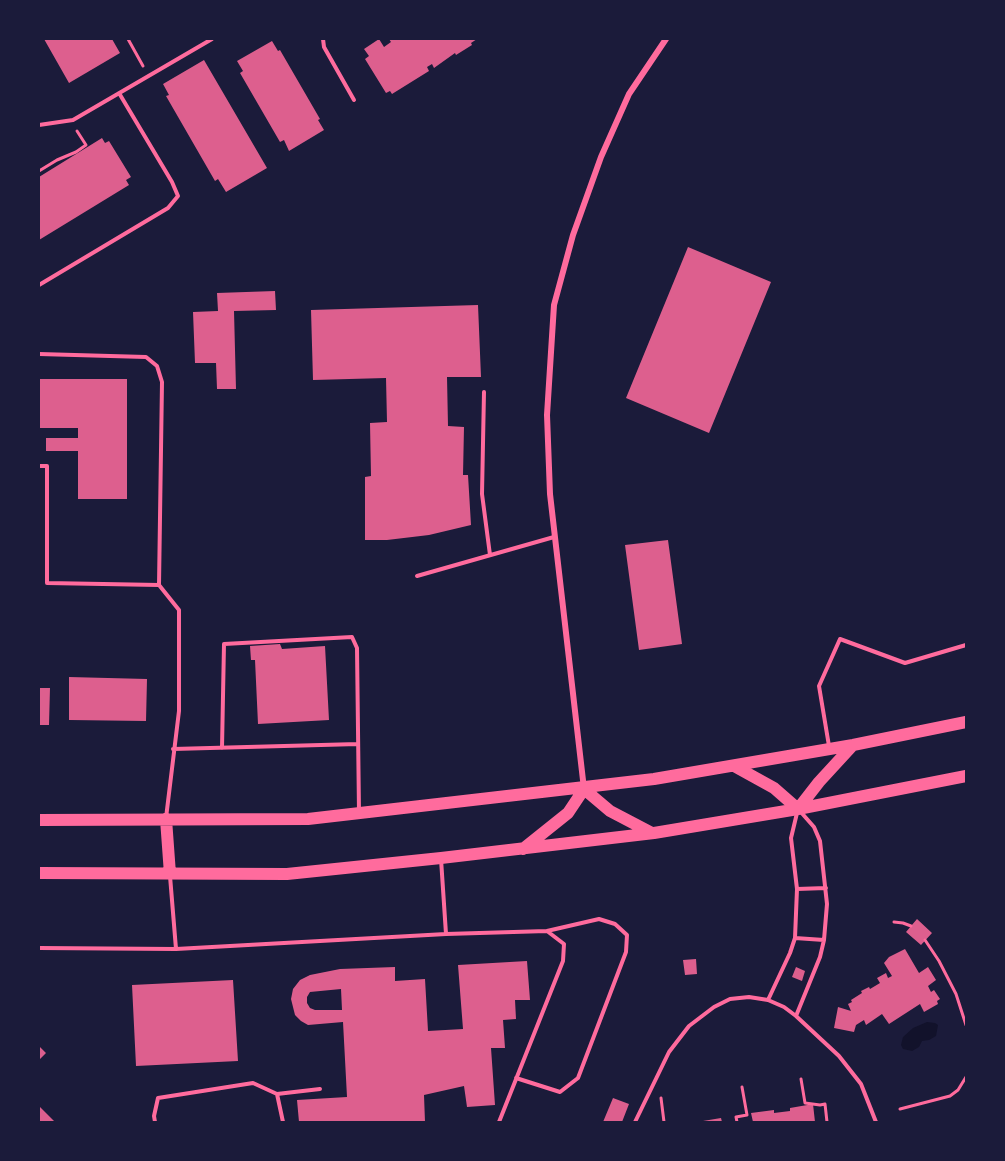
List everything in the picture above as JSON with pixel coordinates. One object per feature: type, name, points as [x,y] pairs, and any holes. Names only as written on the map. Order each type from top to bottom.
[{"type":"main road","points":[[39,820],[308,819],[584,789],[830,750],[966,722]]},
{"type":"main road","points":[[798,809],[853,745]]},
{"type":"main road","points":[[736,766],[774,788],[798,809]]},
{"type":"main road","points":[[39,873],[287,874],[441,858],[654,833],[798,809],[966,776]]},
{"type":"main road","points":[[584,789],[610,811],[654,833]]},
{"type":"main road","points":[[522,849],[568,813],[584,789]]},
{"type":"main road","points":[[166,819],[170,874]]},
{"type":"street","points":[[584,789],[550,494],[547,415],[554,305],[573,235],[601,157],[629,94],[666,39]]},
{"type":"lane","points":[[39,125],[73,120],[212,39]]},
{"type":"lane","points":[[323,39],[324,47],[354,100]]},
{"type":"lane","points":[[39,285],[168,208],[178,196],[119,93]]},
{"type":"lane","points":[[39,354],[146,357],[157,366],[162,382],[159,585],[179,610],[179,711],[166,819]]},
{"type":"lane","points":[[484,392],[482,494],[490,555]]},
{"type":"lane","points":[[39,466],[46,466],[47,583],[159,585]]},
{"type":"lane","points":[[417,576],[555,537]]},
{"type":"lane","points":[[222,748],[224,644],[352,637],[357,648],[359,812]]},
{"type":"lane","points":[[830,750],[819,686],[840,639],[905,663],[966,645]]},
{"type":"lane","points":[[173,749],[358,744]]},
{"type":"lane","points":[[796,1016],[815,972],[824,940],[826,888],[818,834],[798,809]]},
{"type":"lane","points":[[768,1000],[795,938],[797,889],[790,838],[798,809]]},
{"type":"lane","points":[[441,858],[446,934]]},
{"type":"lane","points":[[170,874],[176,949]]},
{"type":"lane","points":[[797,889],[826,888]]},
{"type":"lane","points":[[39,948],[176,949],[446,934],[547,931],[599,919],[615,924],[627,936],[626,952],[578,1078],[560,1092],[516,1078]]},
{"type":"lane","points":[[498,1122],[563,961],[564,944],[547,931]]},
{"type":"lane","points":[[795,938],[824,940]]},
{"type":"lane","points":[[635,1122],[669,1052],[689,1026],[714,1006],[730,999],[748,997],[768,1000],[784,1007],[853,1071],[868,1097],[876,1122]]},
{"type":"lane","points":[[155,1122],[158,1098],[253,1083],[277,1094],[320,1089]]},
{"type":"lane","points":[[277,1094],[284,1122]]},
{"type":"path","points":[[128,39],[149,76]]},
{"type":"path","points":[[39,171],[86,145],[73,120]]},
{"type":"path","points":[[894,922],[911,926]]},
{"type":"path","points":[[925,940],[956,994],[966,1025]]},
{"type":"path","points":[[900,1109],[950,1096],[958,1090],[966,1077]]},
{"type":"path","points":[[801,1079],[805,1103],[825,1104],[827,1122]]},
{"type":"path","points":[[737,1122],[736,1117],[747,1115],[742,1087]]},
{"type":"path","points":[[661,1098],[663,1122]]},
{"type":"shaded area","points":[[927,1022],[938,1025],[936,1036],[922,1041],[919,1047],[912,1051],[903,1049],[901,1045],[903,1037],[913,1028]]},
{"type":"building","points":[[44,39],[112,39],[120,53],[69,83]]},
{"type":"building","points":[[379,39],[384,47],[391,42],[389,39],[477,39],[471,43],[472,45],[456,55],[455,53],[434,68],[432,64],[427,67],[429,71],[392,94],[390,91],[386,93],[365,59],[369,56],[364,49]]},
{"type":"building","points":[[272,41],[278,51],[280,50],[324,130],[289,151],[284,140],[280,142],[240,73],[243,71],[237,61]]},
{"type":"building","points":[[204,60],[267,168],[226,192],[218,179],[215,181],[166,96],[169,95],[163,84]]},
{"type":"building","points":[[102,138],[105,143],[109,141],[131,177],[126,180],[129,185],[39,240],[39,177]]},
{"type":"building","points":[[688,247],[771,282],[709,433],[626,398]]},
{"type":"building","points":[[275,291],[276,310],[234,311],[236,389],[217,389],[216,363],[195,363],[193,312],[218,311],[217,293]]},
{"type":"building","points":[[478,305],[481,377],[447,377],[448,426],[464,427],[463,475],[468,475],[471,525],[429,535],[365,540],[365,477],[371,476],[370,423],[387,422],[386,378],[313,380],[311,310]]},
{"type":"building","points":[[39,379],[127,379],[127,499],[78,499],[78,451],[46,451],[46,438],[78,438],[78,428],[39,428]]},
{"type":"building","points":[[668,540],[682,644],[639,650],[625,545]]},
{"type":"building","points":[[280,644],[282,649],[325,646],[329,720],[258,724],[255,660],[251,660],[250,646]]},
{"type":"building","points":[[69,677],[147,679],[146,721],[69,720]]},
{"type":"building","points":[[39,688],[50,688],[49,725],[39,725]]},
{"type":"building","points":[[917,919],[932,933],[921,945],[906,932]]},
{"type":"building","points":[[905,949],[919,973],[928,967],[936,980],[928,986],[931,992],[934,990],[940,999],[937,1001],[938,1004],[924,1012],[920,1004],[889,1024],[882,1014],[866,1025],[864,1020],[856,1025],[854,1032],[834,1028],[838,1007],[851,1011],[848,1004],[862,993],[861,991],[880,983],[877,978],[886,973],[888,978],[892,976],[884,963],[889,957]]},
{"type":"building","points":[[696,959],[697,974],[685,975],[683,960]]},
{"type":"building","points":[[527,961],[530,1000],[515,1000],[516,1019],[503,1020],[505,1048],[491,1048],[495,1105],[467,1107],[464,1086],[424,1095],[425,1122],[299,1122],[297,1100],[347,1097],[343,1022],[308,1025],[301,1021],[295,1015],[291,999],[293,989],[300,980],[310,975],[340,969],[395,967],[395,981],[425,979],[428,1031],[463,1029],[458,965]],"holes":[[[341,989],[342,1010],[315,1010],[310,1008],[307,997],[310,992]]]},
{"type":"building","points":[[796,967],[805,971],[802,981],[792,977]]},
{"type":"building","points":[[233,980],[238,1061],[136,1066],[132,985]]},
{"type":"building","points":[[39,1046],[46,1053],[39,1060]]},
{"type":"building","points":[[613,1098],[629,1104],[622,1122],[603,1122]]},
{"type":"building","points":[[813,1104],[815,1122],[753,1122],[751,1113],[774,1110],[774,1113],[790,1111],[790,1108]]},
{"type":"building","points":[[39,1106],[55,1122],[39,1122]]},
{"type":"building","points":[[721,1118],[722,1122],[703,1121]]}]
